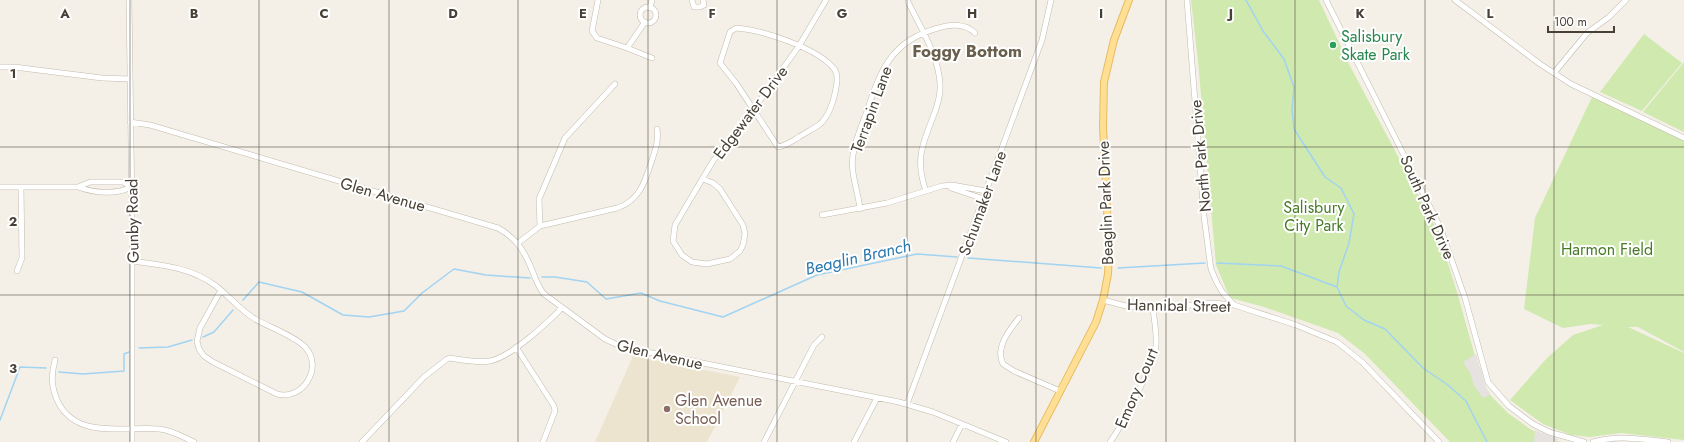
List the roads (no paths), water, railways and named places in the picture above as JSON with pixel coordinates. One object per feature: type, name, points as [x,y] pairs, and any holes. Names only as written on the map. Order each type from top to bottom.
[{"type":"main road","name":"Beaglin Park Drive","points":[[1034,442],[1096,322],[1104,300],[1108,274],[1109,249],[1103,127],[1104,82],[1114,40],[1129,0]]},
{"type":"street","name":"Gunby Road","points":[[129,0],[132,261],[132,442]]},
{"type":"street","points":[[598,0],[592,31],[597,38],[652,58]]},
{"type":"street","points":[[650,8],[652,0]]},
{"type":"street","points":[[692,0],[694,7],[704,5],[703,0]]},
{"type":"street","name":"Edgewater Drive","points":[[703,178],[713,183],[720,189],[743,225],[744,239],[740,251],[730,259],[707,264],[692,262],[682,255],[674,245],[672,236],[675,225],[713,161],[753,110],[799,46],[826,0]]},
{"type":"street","name":"Schumaker Lane","points":[[907,404],[1042,40],[1051,0]]},
{"type":"street","name":"North Park Drive","points":[[1187,0],[1204,216],[1211,269],[1223,293],[1234,305]]},
{"type":"street","name":"South Park Drive","points":[[1326,0],[1440,227],[1465,298],[1488,382],[1509,406],[1533,424],[1549,432],[1584,442]]},
{"type":"street","points":[[1455,0],[1571,84],[1684,138]]},
{"type":"street","points":[[1554,73],[1587,33],[1609,17],[1626,0]]},
{"type":"street","points":[[908,2],[934,55],[940,85],[938,103],[922,145],[920,159],[922,179],[926,191]]},
{"type":"street","points":[[645,8],[650,8],[656,13],[656,18],[650,23],[645,22],[641,16],[642,12],[645,8]]},
{"type":"street","points":[[627,48],[645,22]]},
{"type":"street","name":"Terrapin Lane","points":[[860,209],[853,170],[852,155],[868,106],[887,61],[904,44],[945,25],[955,25],[971,29],[975,33]]},
{"type":"street","points":[[736,28],[753,30],[799,46],[819,57],[835,71],[837,79],[835,94],[824,119],[787,146],[778,148],[753,110],[736,83],[720,63],[730,32],[736,28]]},
{"type":"street","points":[[0,68],[14,68],[102,78],[130,79]]},
{"type":"street","points":[[540,226],[539,199],[565,138],[615,84]]},
{"type":"street","name":"Glen Avenue","points":[[130,122],[150,125],[490,226],[504,232],[518,243],[526,255],[540,289],[547,296],[605,339],[622,347],[907,404],[1006,442]]},
{"type":"street","points":[[518,243],[540,226],[617,208],[627,204],[640,190],[646,179],[658,141],[657,129]]},
{"type":"street","points":[[0,187],[78,187],[90,192],[122,192],[131,187],[123,182],[90,182],[78,187]]},
{"type":"street","points":[[822,214],[887,204],[926,191],[947,186],[966,187],[986,191]]},
{"type":"street","points":[[947,186],[984,199]]},
{"type":"street","points":[[17,270],[22,258],[22,187]]},
{"type":"street","points":[[132,261],[166,265],[185,270],[202,277],[221,290],[248,314],[302,344],[308,351],[312,360],[312,373],[308,381],[296,392],[286,396],[277,394],[212,362],[201,353],[197,341],[199,332],[221,290]]},
{"type":"street","name":"Hannibal Street","points":[[1104,300],[1126,306],[1153,308],[1213,303],[1234,305],[1296,325],[1337,342],[1362,362],[1439,442]]},
{"type":"street","points":[[362,442],[424,377],[447,359],[450,358],[481,362],[496,360],[538,331],[562,308]]},
{"type":"street","name":"Emory Court","points":[[1110,442],[1125,416],[1153,356],[1156,340],[1153,308]]},
{"type":"street","points":[[1019,318],[1002,345],[1000,359],[1003,364],[1014,372],[1060,391]]},
{"type":"street","points":[[764,442],[814,345],[822,337]]},
{"type":"street","points":[[516,347],[554,406],[555,411],[543,442]]},
{"type":"street","points":[[55,360],[51,377],[52,386],[57,399],[67,415],[78,423],[101,428],[160,429],[174,433],[194,442]]},
{"type":"street","points":[[854,442],[877,398]]},
{"type":"street","points":[[953,442],[962,424]]},
{"type":"street","points":[[1593,442],[1623,437],[1668,442]]},
{"type":"waterway","points":[[1246,0],[1263,31],[1284,59],[1294,87],[1292,110],[1294,129],[1325,177],[1341,188],[1354,214],[1349,243],[1339,272],[1337,287],[1346,306],[1364,320],[1385,329],[1423,368],[1448,385],[1466,401],[1487,442]]},
{"type":"waterway","name":"Beaglin Branch","points":[[542,277],[555,277],[587,282],[606,299],[641,293],[660,301],[723,317],[817,275],[917,254],[957,257]]},
{"type":"waterway","name":"Beaglin Branch","points":[[968,258],[1101,268]]},
{"type":"waterway","name":"Beaglin Branch","points":[[1118,268],[1205,263]]},
{"type":"waterway","name":"Beaglin Branch","points":[[1217,263],[1281,266],[1337,287]]},
{"type":"waterway","name":"Beaglin Branch","points":[[243,300],[259,282],[302,292],[343,315],[369,317],[404,311],[422,293],[454,269],[486,275],[530,278]]},
{"type":"waterway","name":"Beaglin Branch","points":[[203,337],[214,332],[233,310]]},
{"type":"waterway","name":"Beaglin Branch","points":[[139,348],[168,347],[192,340]]},
{"type":"waterway","name":"Beaglin Branch","points":[[59,372],[83,374],[124,371],[124,354],[129,352]]},
{"type":"waterway","name":"Beaglin Branch","points":[[0,420],[20,367],[46,368]]},
{"type":"place","name":"Salisbury Skate Park","points":[[1333,45]]},
{"type":"place","name":"Glen Avenue School","points":[[667,409]]},
{"type":"district","name":"Foggy Bottom","points":[[967,51]]},
{"type":"park label","name":"Salisbury City Park","points":[[1314,216]]},
{"type":"park label","name":"Harmon Field","points":[[1607,249]]}]
